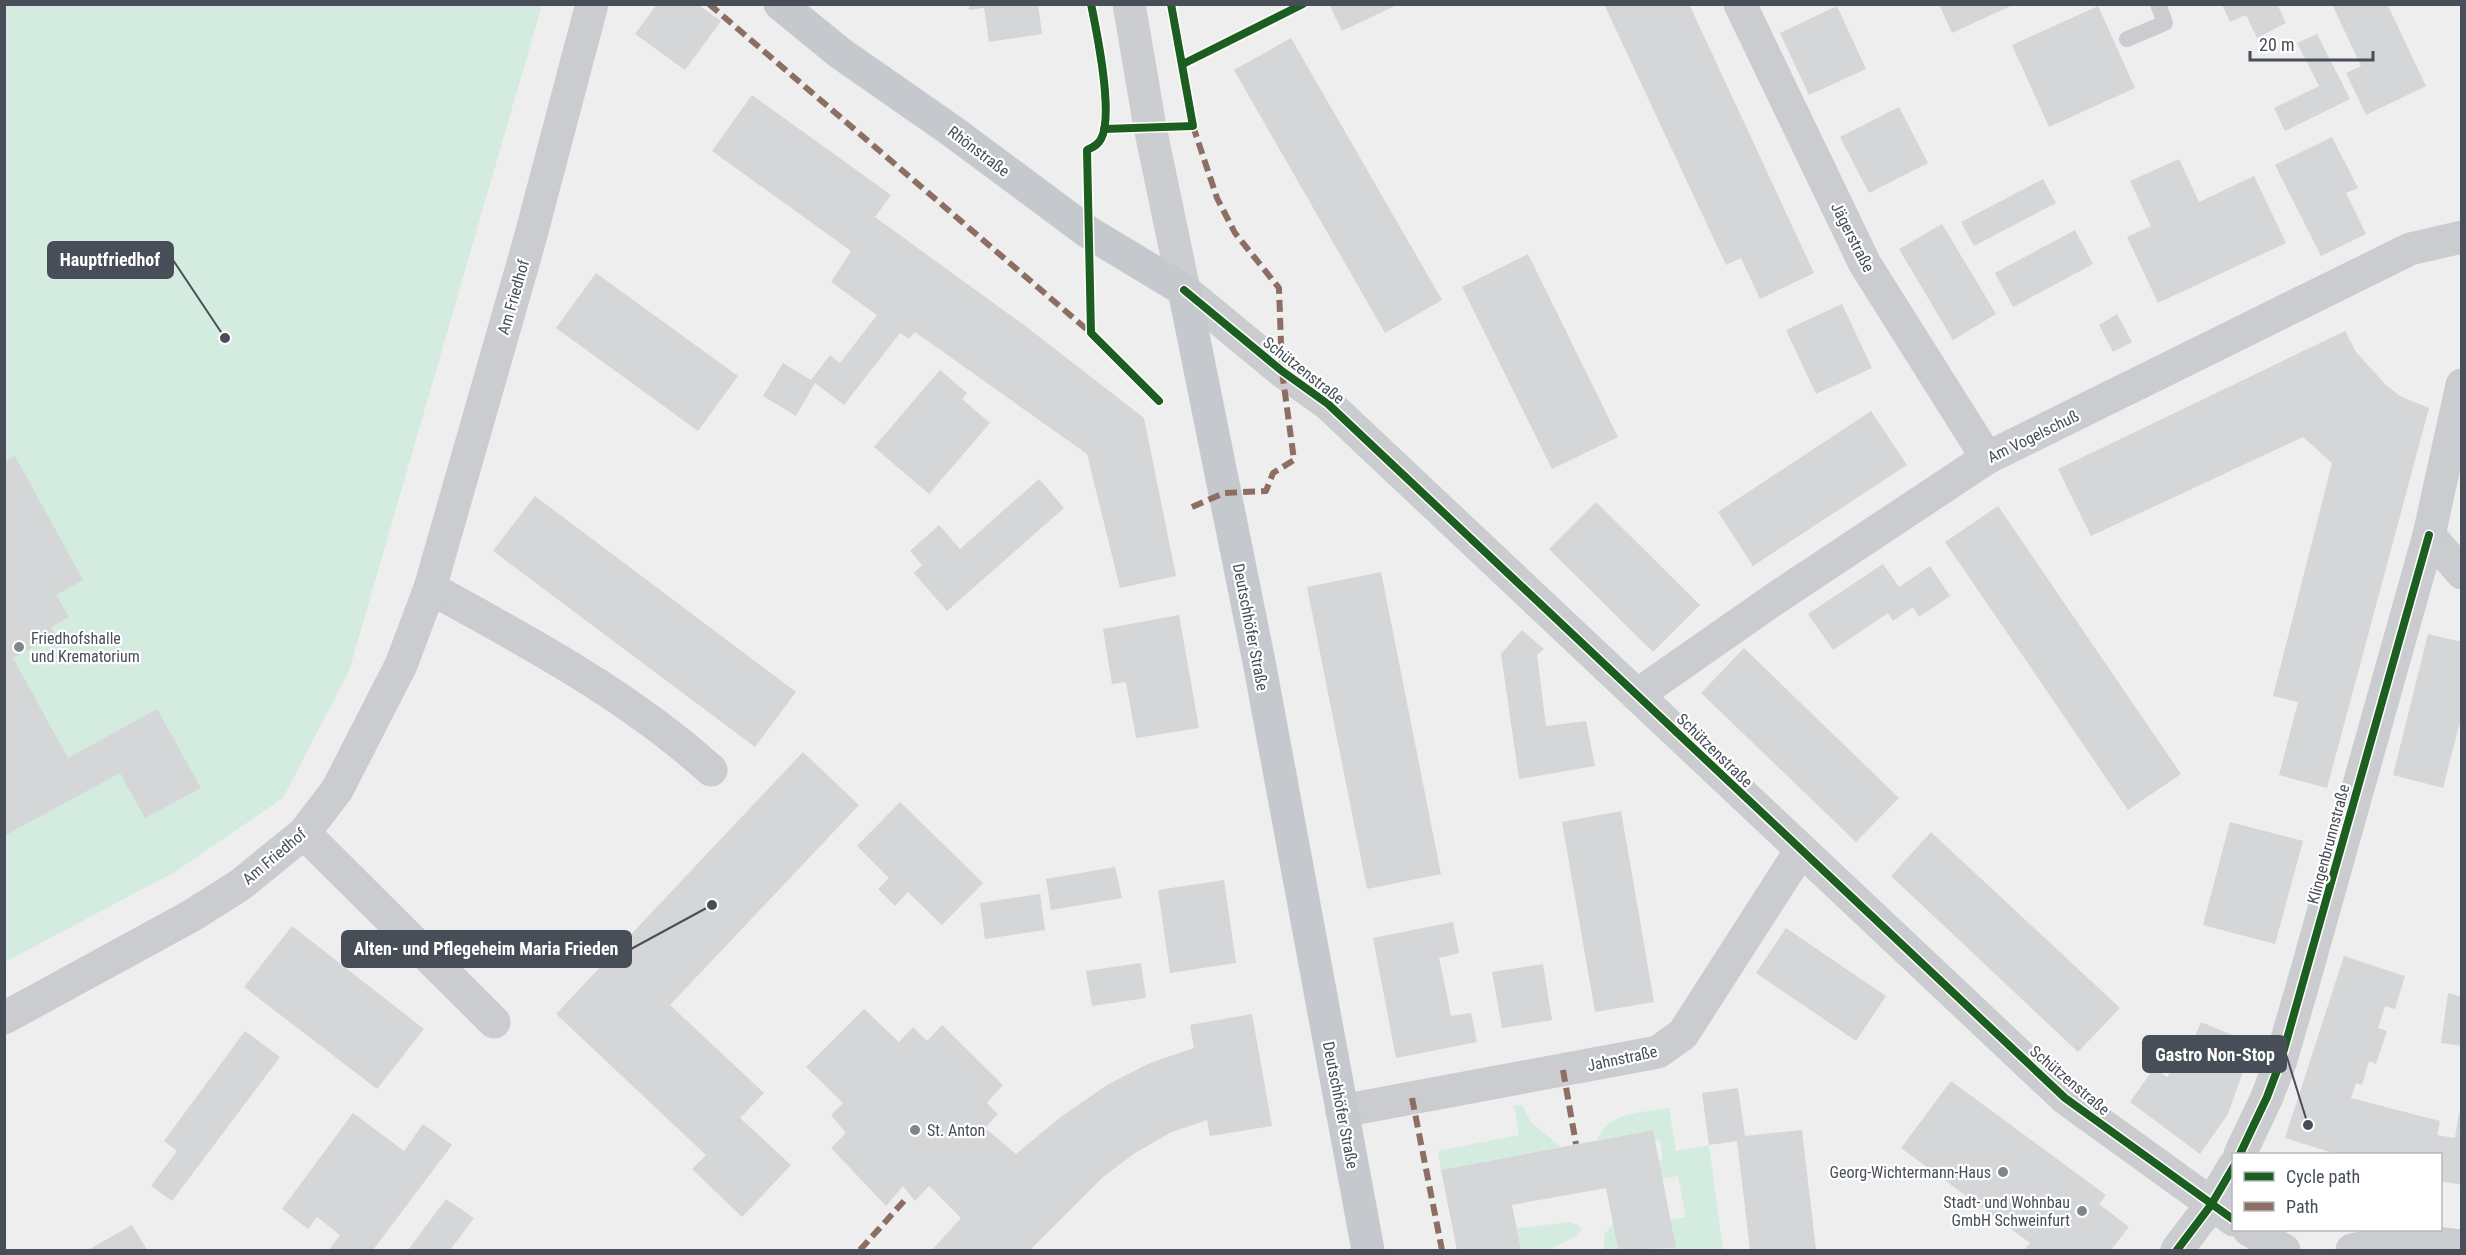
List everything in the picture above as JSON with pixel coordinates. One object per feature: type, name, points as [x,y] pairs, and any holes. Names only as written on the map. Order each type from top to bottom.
[{"type":"main road","name":"Rhönstraße","points":[[780,4],[840,53],[952,131],[1088,232],[1185,290]]},
{"type":"main road","name":"Deutschhöfer Straße","points":[[1129,4],[1150,127],[1260,667],[1368,1251]]},
{"type":"street","name":"Am Friedhof","points":[[4,1018],[191,916],[263,868],[304,833],[337,790],[401,665],[430,588],[528,246],[592,4]]},
{"type":"street","name":"Jägerstraße","points":[[1740,4],[1865,264],[1987,458]]},
{"type":"street","name":"Am Vogelschuß","points":[[1637,695],[1786,591],[1987,458],[2410,249],[2462,237]]},
{"type":"street","name":"Schützenstraße","points":[[1185,290],[1282,371],[1328,404],[2065,1098],[2222,1212]]},
{"type":"street","name":"Klingenbrunnstraße","points":[[2241,1153],[2267,1097],[2280,1060],[2429,535],[2462,385]]},
{"type":"street","points":[[2429,535],[2462,573]]},
{"type":"street","points":[[430,588],[553,658],[641,715],[686,748],[711,770]]},
{"type":"street","points":[[304,833],[494,1022]]},
{"type":"street","name":"Jahnstraße","points":[[1342,1111],[1658,1052],[1683,1034],[1801,850]]},
{"type":"street","points":[[2177,1251],[2222,1212],[2232,1174]]},
{"type":"street","points":[[2251,1231],[2284,1251]]},
{"type":"street","points":[[2352,1251],[2372,1245],[2418,1240],[2462,1246]]},
{"type":"lane","points":[[2127,39],[2165,23],[2158,4]]},
{"type":"green space","points":[[5,5],[542,5],[349,671],[283,798],[175,872],[5,962]]},
{"type":"green space","points":[[1522,1105],[1531,1122],[1561,1147],[1441,1170],[1438,1151],[1519,1135],[1514,1106]]},
{"type":"green space","points":[[1669,1108],[1676,1151],[1709,1145],[1723,1250],[1664,1250],[1675,1248],[1670,1220],[1686,1217],[1678,1176],[1662,1179],[1658,1160],[1663,1159],[1660,1140],[1655,1141],[1653,1130],[1597,1140],[1609,1123],[1617,1118]]},
{"type":"green space","points":[[1570,1222],[1580,1226],[1581,1231],[1575,1237],[1552,1250],[1521,1250],[1517,1228]]},
{"type":"green space","points":[[1613,1224],[1618,1250],[1603,1250],[1605,1233]]},
{"type":"building","points":[[657,4],[697,4],[721,21],[685,70],[635,34]]},
{"type":"building","points":[[969,4],[1038,4],[1042,34],[989,42],[984,8],[969,10]]},
{"type":"building","points":[[1334,4],[1399,4],[1342,31],[1330,6]]},
{"type":"building","points":[[1604,4],[1689,4],[1814,273],[1760,299],[1741,258],[1726,265]]},
{"type":"building","points":[[1939,4],[2015,4],[1952,33]]},
{"type":"building","points":[[2222,4],[2277,4],[2286,23],[2257,38],[2246,15],[2230,22]]},
{"type":"building","points":[[2332,4],[2387,4],[2426,86],[2366,115],[2346,73],[2361,66]]},
{"type":"building","points":[[1837,6],[1866,69],[1809,95],[1780,33]]},
{"type":"building","points":[[2098,6],[2135,88],[2049,127],[2012,45]]},
{"type":"building","points":[[2317,34],[2350,99],[2285,131],[2274,108],[2319,86],[2297,43]]},
{"type":"building","points":[[1291,38],[1442,300],[1385,333],[1234,70]]},
{"type":"building","points":[[752,95],[891,195],[875,217],[1024,325],[1144,418],[1176,576],[1120,588],[1087,454],[915,332],[909,339],[900,333],[844,405],[815,383],[796,416],[763,396],[783,363],[811,380],[830,355],[840,363],[877,315],[831,282],[851,251],[712,151]]},
{"type":"building","points":[[1899,107],[1928,163],[1869,193],[1840,137]]},
{"type":"building","points":[[2332,137],[2358,188],[2346,193],[2366,234],[2321,256],[2275,165]]},
{"type":"building","points":[[2179,159],[2199,202],[2254,176],[2286,243],[2158,303],[2127,237],[2151,226],[2130,181]]},
{"type":"building","points":[[2043,179],[2056,203],[1974,246],[1961,222]]},
{"type":"building","points":[[1942,224],[1996,314],[1953,340],[1899,249]]},
{"type":"building","points":[[2075,230],[2093,264],[2013,307],[1995,273]]},
{"type":"building","points":[[1528,254],[1618,437],[1552,469],[1462,287]]},
{"type":"building","points":[[596,273],[738,376],[698,431],[556,328]]},
{"type":"building","points":[[1842,304],[1872,368],[1816,394],[1786,330]]},
{"type":"building","points":[[2117,314],[2132,342],[2113,352],[2099,325]]},
{"type":"building","points":[[2345,331],[2356,352],[2386,385],[2400,396],[2429,408],[2327,788],[2279,775],[2298,702],[2273,696],[2332,463],[2303,437],[2091,536],[2058,469]]},
{"type":"building","points":[[940,370],[967,393],[962,399],[990,423],[929,494],[874,447]]},
{"type":"building","points":[[1871,411],[1907,465],[1753,566],[1718,512]]},
{"type":"building","name":"Friedhofshalle und Krematorium","points":[[15,456],[83,580],[56,595],[69,617],[51,627],[55,635],[13,658],[68,758],[157,709],[201,788],[145,818],[120,773],[4,836],[4,462]]},
{"type":"building","points":[[1039,479],[1064,508],[947,611],[914,573],[922,565],[910,551],[939,525],[960,549]]},
{"type":"building","points":[[535,496],[796,692],[755,747],[493,551]]},
{"type":"building","points":[[1596,502],[1700,605],[1653,652],[1549,549]]},
{"type":"building","points":[[1998,506],[2181,774],[2128,810],[1945,542]]},
{"type":"building","points":[[1883,564],[1899,587],[1930,566],[1950,596],[1919,617],[1913,607],[1893,621],[1888,613],[1833,650],[1808,614]]},
{"type":"building","points":[[1381,572],[1441,874],[1367,889],[1307,587]]},
{"type":"building","points":[[1179,615],[1199,728],[1136,738],[1126,682],[1112,684],[1103,629]]},
{"type":"building","points":[[1522,630],[1544,649],[1537,655],[1546,726],[1586,721],[1595,766],[1519,779],[1501,654]]},
{"type":"building","points":[[2428,634],[2462,642],[2462,714],[2443,788],[2393,775]]},
{"type":"building","points":[[1744,648],[1899,798],[1856,842],[1701,693]]},
{"type":"building","points":[[803,752],[859,805],[670,1005],[764,1093],[740,1118],[791,1165],[742,1217],[692,1169],[706,1155],[556,1014]]},
{"type":"building","points":[[900,802],[983,883],[942,925],[908,892],[895,906],[878,889],[889,878],[857,846]]},
{"type":"building","points":[[1621,811],[1654,1002],[1595,1012],[1562,822]]},
{"type":"building","points":[[2230,822],[2303,841],[2275,944],[2203,925]]},
{"type":"building","points":[[1931,832],[2120,1008],[2078,1052],[1891,876]]},
{"type":"building","points":[[1115,867],[1122,898],[1051,910],[1046,879]]},
{"type":"building","points":[[1224,880],[1236,963],[1170,973],[1158,890]]},
{"type":"building","points":[[1040,894],[1045,930],[985,939],[980,903]]},
{"type":"building","points":[[1453,922],[1459,953],[1439,958],[1451,1016],[1471,1013],[1477,1042],[1396,1058],[1373,938]]},
{"type":"building","points":[[292,926],[424,1029],[377,1089],[244,987]]},
{"type":"building","points":[[1786,928],[1886,996],[1856,1041],[1756,973]]},
{"type":"building","points":[[2344,956],[2405,976],[2395,1009],[2385,1006],[2378,1028],[2387,1031],[2376,1064],[2369,1061],[2362,1085],[2356,1083],[2351,1098],[2440,1121],[2437,1135],[2455,1138],[2459,1113],[2462,1114],[2462,1185],[2442,1181],[2442,1153],[2333,1153],[2285,1138]]},
{"type":"building","points":[[1141,963],[1146,998],[1092,1006],[1086,971]]},
{"type":"building","points":[[1543,964],[1552,1020],[1502,1028],[1492,972]]},
{"type":"building","points":[[2448,993],[2462,997],[2462,1046],[2441,1043]]},
{"type":"building","name":"St. Anton","points":[[864,1009],[899,1042],[913,1027],[927,1041],[942,1025],[1003,1085],[987,1103],[998,1114],[985,1128],[1016,1154],[1062,1116],[1107,1085],[1150,1063],[1194,1048],[1190,1025],[1252,1014],[1272,1126],[1210,1136],[1207,1120],[1172,1132],[1135,1153],[1103,1177],[1030,1250],[932,1250],[961,1218],[929,1186],[915,1201],[903,1186],[886,1206],[831,1148],[846,1133],[831,1115],[843,1103],[806,1067]]},
{"type":"building","points":[[2201,1022],[2242,1039],[2235,1056],[2247,1060],[2228,1114],[2200,1154],[2130,1102],[2154,1068],[2167,1077],[2173,1069],[2179,1074]]},
{"type":"building","points":[[245,1031],[280,1057],[172,1201],[151,1186],[177,1151],[164,1141]]},
{"type":"building","name":"Georg-Wichtermann-Haus","points":[[1951,1081],[2106,1195],[2099,1204],[2129,1227],[2111,1250],[2024,1250],[2030,1243],[1901,1148]]},
{"type":"building","points":[[1738,1088],[1745,1136],[1802,1130],[1816,1250],[1750,1250],[1737,1141],[1709,1145],[1702,1093]]},
{"type":"building","points":[[353,1113],[404,1151],[423,1124],[452,1145],[373,1250],[329,1250],[340,1235],[317,1217],[308,1229],[282,1209]]},
{"type":"building","points":[[1653,1130],[1676,1248],[1618,1250],[1606,1188],[1512,1205],[1521,1250],[1457,1250],[1441,1170]]},
{"type":"building","points":[[446,1199],[474,1218],[450,1250],[408,1250]]},
{"type":"building","points":[[132,1225],[147,1250],[88,1250]]},
{"type":"marked path","points":[[709,4],[1091,333]]},
{"type":"marked path","points":[[1192,507],[1224,493],[1266,491],[1273,473],[1294,460],[1282,371],[1279,288],[1235,233],[1217,198],[1193,126]]},
{"type":"marked path","points":[[1563,1070],[1576,1144]]},
{"type":"marked path","points":[[1412,1098],[1442,1250]]},
{"type":"marked path","points":[[860,1250],[904,1201]]},
{"type":"cycle path","points":[[1091,4],[1103,73],[1106,112],[1101,139],[1087,150],[1091,333],[1159,401]]},
{"type":"cycle path","points":[[1104,129],[1193,126],[1171,4]]},
{"type":"cycle path","points":[[1183,64],[1303,4]]},
{"type":"cycle path","points":[[1184,290],[1282,371],[1328,404],[2065,1098],[2232,1219]]},
{"type":"cycle path","points":[[2240,1153],[2267,1097],[2281,1060],[2429,535]]},
{"type":"cycle path","points":[[2177,1250],[2211,1205],[2232,1169]]},
{"type":"place","name":"Hauptfriedhof","points":[[225,338]]},
{"type":"place","name":"Friedhofshalle und Krematorium","points":[[19,647]]},
{"type":"place","name":"Alten- und Pflegeheim Maria Frieden","points":[[712,905]]},
{"type":"place","name":"Gastro Non-Stop","points":[[2308,1125]]},
{"type":"place","name":"St. Anton","points":[[915,1130]]},
{"type":"place","name":"Georg-Wichtermann-Haus","points":[[2003,1172]]},
{"type":"place","name":"Stadt- und Wohnbau GmbH Schweinfurt","points":[[2082,1211]]}]
